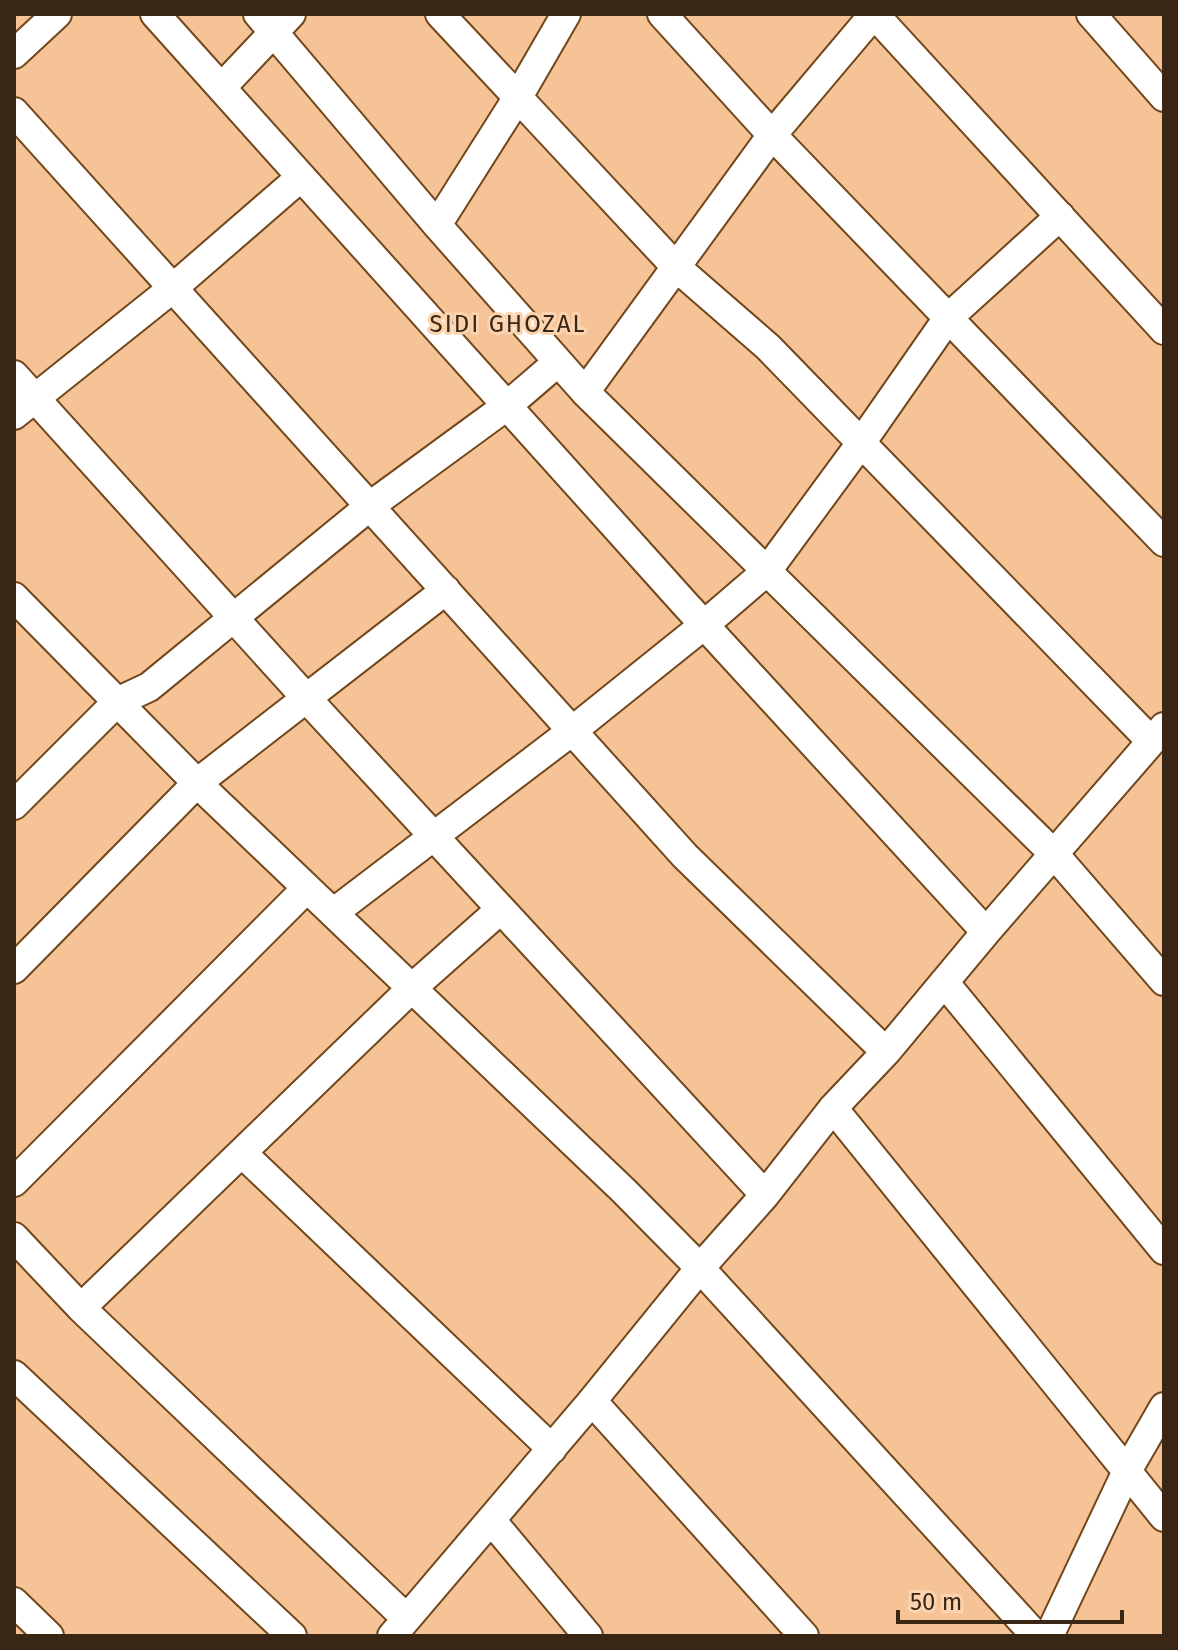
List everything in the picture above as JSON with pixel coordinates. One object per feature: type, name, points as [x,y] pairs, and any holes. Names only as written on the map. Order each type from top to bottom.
[{"type":"street","points":[[14,54],[57,14]]},
{"type":"street","points":[[155,14],[223,86],[704,625],[986,932]]},
{"type":"street","points":[[14,1237],[399,1627],[552,1449],[700,1268],[765,1195],[833,1108],[886,1052],[1158,734],[861,443],[768,347],[676,267],[440,14]]},
{"type":"street","points":[[437,225],[566,14]]},
{"type":"street","points":[[662,14],[772,135],[1164,542]]},
{"type":"street","points":[[585,392],[772,135],[874,14],[1164,330]]},
{"type":"street","points":[[1091,14],[1164,97]]},
{"type":"street","points":[[223,86],[275,20],[437,225],[585,392],[1054,854],[1164,981]]},
{"type":"street","points":[[14,112],[685,856],[886,1052]]},
{"type":"street","points":[[24,406],[173,288],[301,177]]},
{"type":"street","points":[[333,913],[572,731],[767,571],[948,318],[1060,216]]},
{"type":"street","points":[[14,805],[117,702],[149,687],[370,506],[508,405],[558,362]]},
{"type":"street","points":[[14,375],[24,406],[234,619],[765,1195]]},
{"type":"street","points":[[14,969],[197,783],[446,590]]},
{"type":"street","points":[[17,605],[700,1268],[1036,1636]]},
{"type":"street","points":[[14,1182],[307,888]]},
{"type":"street","points":[[81,1308],[412,988],[501,909]]},
{"type":"street","points":[[944,982],[1164,1250]]},
{"type":"street","points":[[833,1108],[1164,1517]]},
{"type":"street","points":[[242,1153],[552,1449]]},
{"type":"street","points":[[14,1375],[292,1636]]},
{"type":"street","points":[[592,1401],[804,1636]]},
{"type":"street","points":[[1049,1636],[1127,1471],[1164,1407]]},
{"type":"street","points":[[491,1520],[588,1636]]},
{"type":"street","points":[[14,1602],[49,1636]]},
{"type":"district","name":"SIDI GHOZAL","points":[[508,324]]}]
